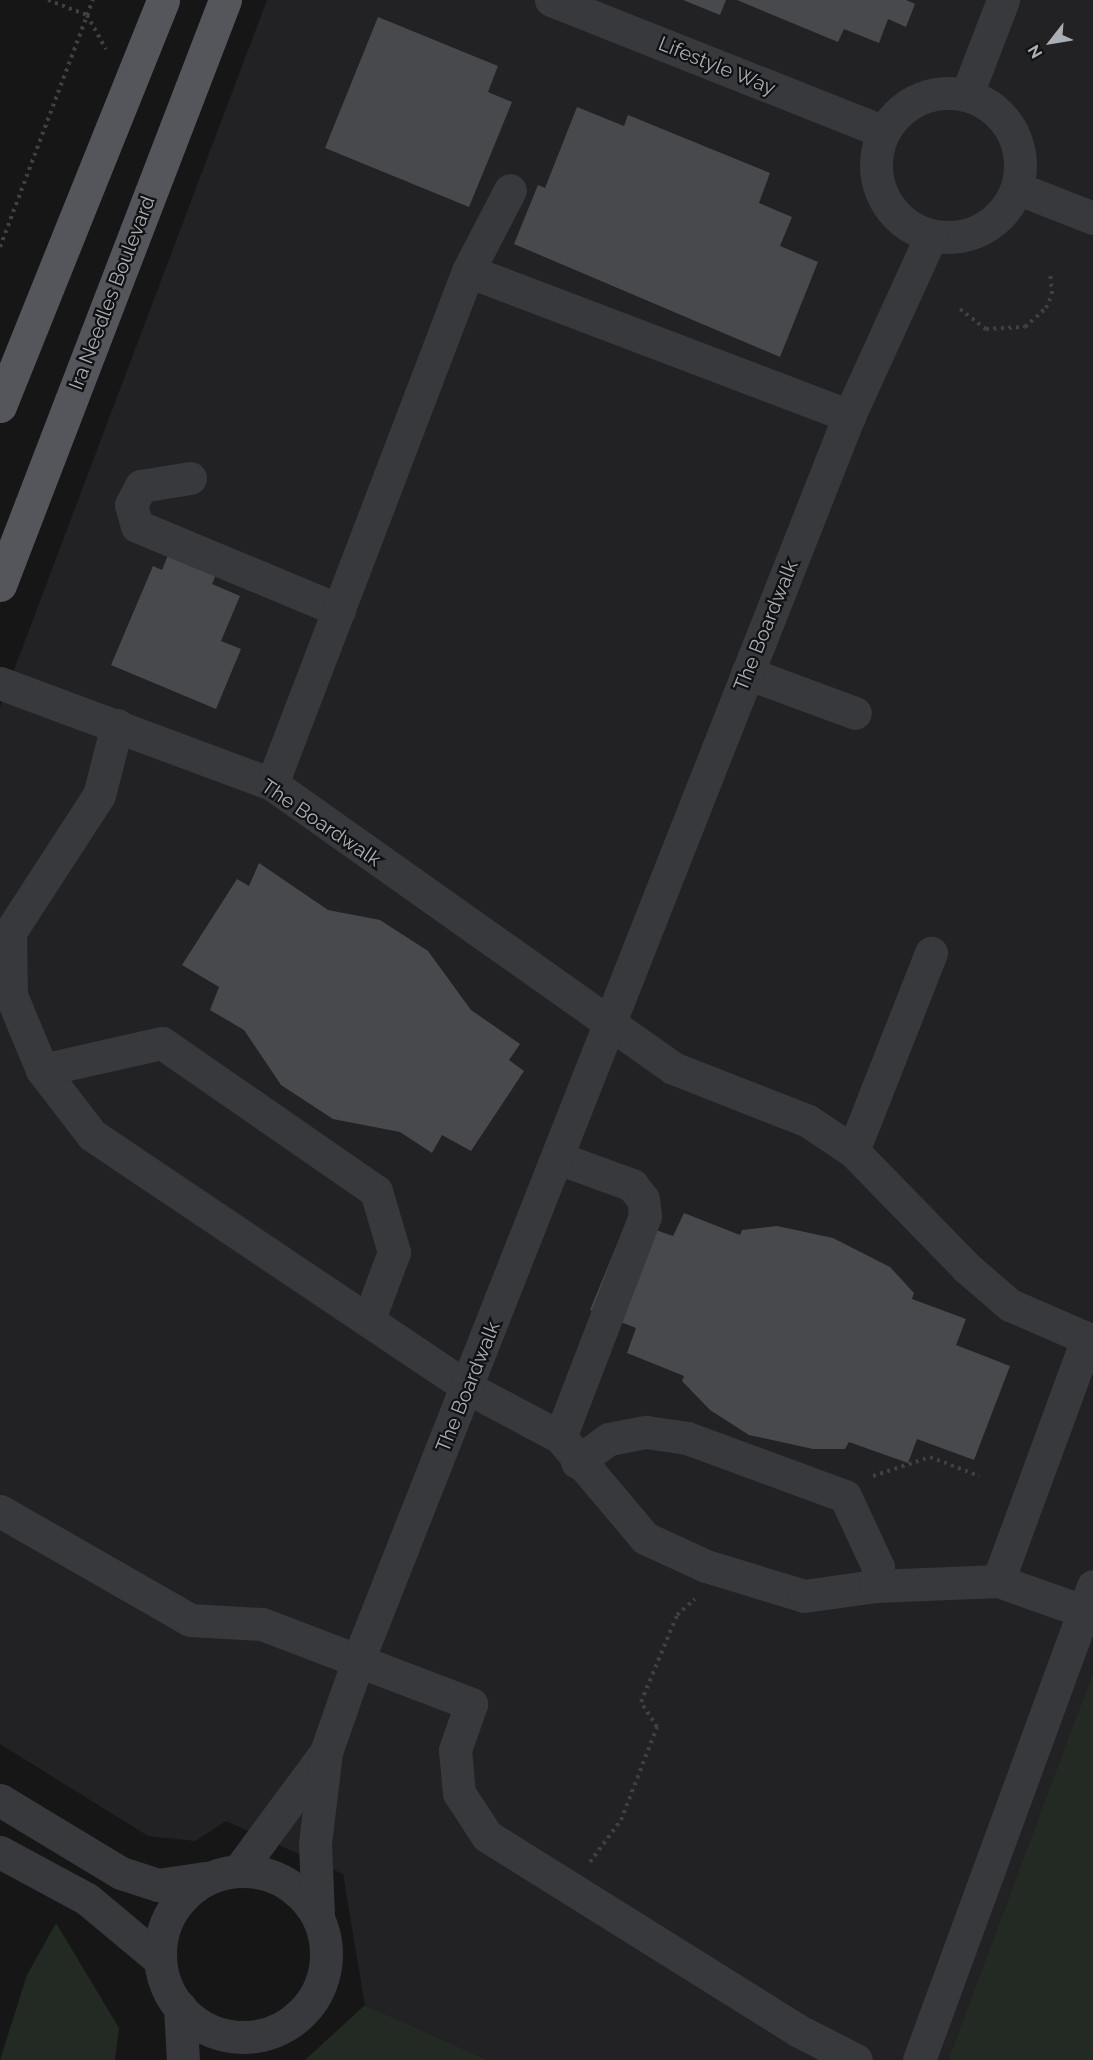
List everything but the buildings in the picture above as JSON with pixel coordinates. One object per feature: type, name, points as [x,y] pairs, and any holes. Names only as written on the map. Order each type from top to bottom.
[{"type":"main road","points":[[0,406],[163,0]]},
{"type":"main road","name":"Ira Needles Boulevard","points":[[0,585],[225,0]]},
{"type":"street","name":"Lifestyle Way","points":[[551,0],[884,132]]},
{"type":"street","points":[[967,94],[1003,0]]},
{"type":"street","points":[[937,94],[967,94],[996,111],[1013,134],[1020,161],[1017,188],[1000,216],[983,229],[955,238],[931,236],[899,218],[883,196],[876,168],[884,132],[912,103],[937,94]]},
{"type":"street","points":[[1017,188],[1093,219]]},
{"type":"street","points":[[272,784],[468,271],[510,190]]},
{"type":"street","name":"The Boardwalk","points":[[318,1915],[315,1843],[326,1752],[359,1658],[468,1388],[849,416],[931,236]]},
{"type":"street","points":[[468,271],[849,416]]},
{"type":"street","points":[[190,478],[141,486],[131,505],[137,526],[339,610]]},
{"type":"street","points":[[747,673],[855,713]]},
{"type":"street","name":"The Boardwalk","points":[[0,683],[272,784],[611,1021]]},
{"type":"street","points":[[117,725],[99,795],[10,932],[11,995],[42,1070],[92,1134],[468,1388],[568,1449],[645,1538],[706,1566],[804,1596],[876,1586],[998,1581],[1088,1598],[919,2060]]},
{"type":"street","points":[[853,1151],[931,953]]},
{"type":"street","points":[[611,1021],[674,1068],[808,1121],[853,1151],[967,1268],[1010,1305],[1090,1340],[998,1581]]},
{"type":"street","points":[[42,1070],[162,1043],[376,1191],[394,1252],[369,1319]]},
{"type":"street","points":[[558,1158],[632,1185],[643,1199],[645,1216],[568,1449]]},
{"type":"street","points":[[568,1449],[646,1432],[687,1438],[845,1496],[878,1567],[876,1586]]},
{"type":"street","points":[[0,1511],[190,1620],[262,1624],[359,1658],[471,1704],[455,1750],[459,1793],[487,1836],[797,2030],[856,2060]]},
{"type":"street","name":"The Boardwalk","points":[[223,1874],[326,1752]]},
{"type":"street","points":[[0,1800],[122,1873],[159,1885],[223,1874],[285,1881],[318,1915],[326,1944],[319,1989],[289,2024],[257,2036],[223,2034],[180,2007]]},
{"type":"street","points":[[0,1852],[87,1899],[160,1960],[180,2007],[183,2060]]},
{"type":"street","points":[[160,1960],[172,1910],[223,1874]]},
{"type":"street","points":[[235,2060],[257,2036]]},
{"type":"path","points":[[0,247],[93,0]]},
{"type":"path","points":[[960,309],[986,329],[1025,327],[1046,308],[1050,273]]},
{"type":"path","points":[[867,1478],[930,1457],[979,1476]]},
{"type":"path","points":[[579,1893],[593,1853],[621,1820],[657,1727],[641,1702],[677,1615],[694,1604],[700,1587]]},
{"type":"shaded area","points":[[267,0],[1093,0],[1093,1672],[948,2060],[488,2060],[365,2005],[343,1874],[226,1821],[195,1841],[148,1836],[0,1744],[0,707]]},
{"type":"shaded area","points":[[1093,1672],[1093,2060],[948,2060]]},
{"type":"shaded area","points":[[56,1923],[119,2028],[115,2060],[0,2060],[27,1975]]},
{"type":"shaded area","points":[[365,2005],[488,2060],[305,2060]]}]
